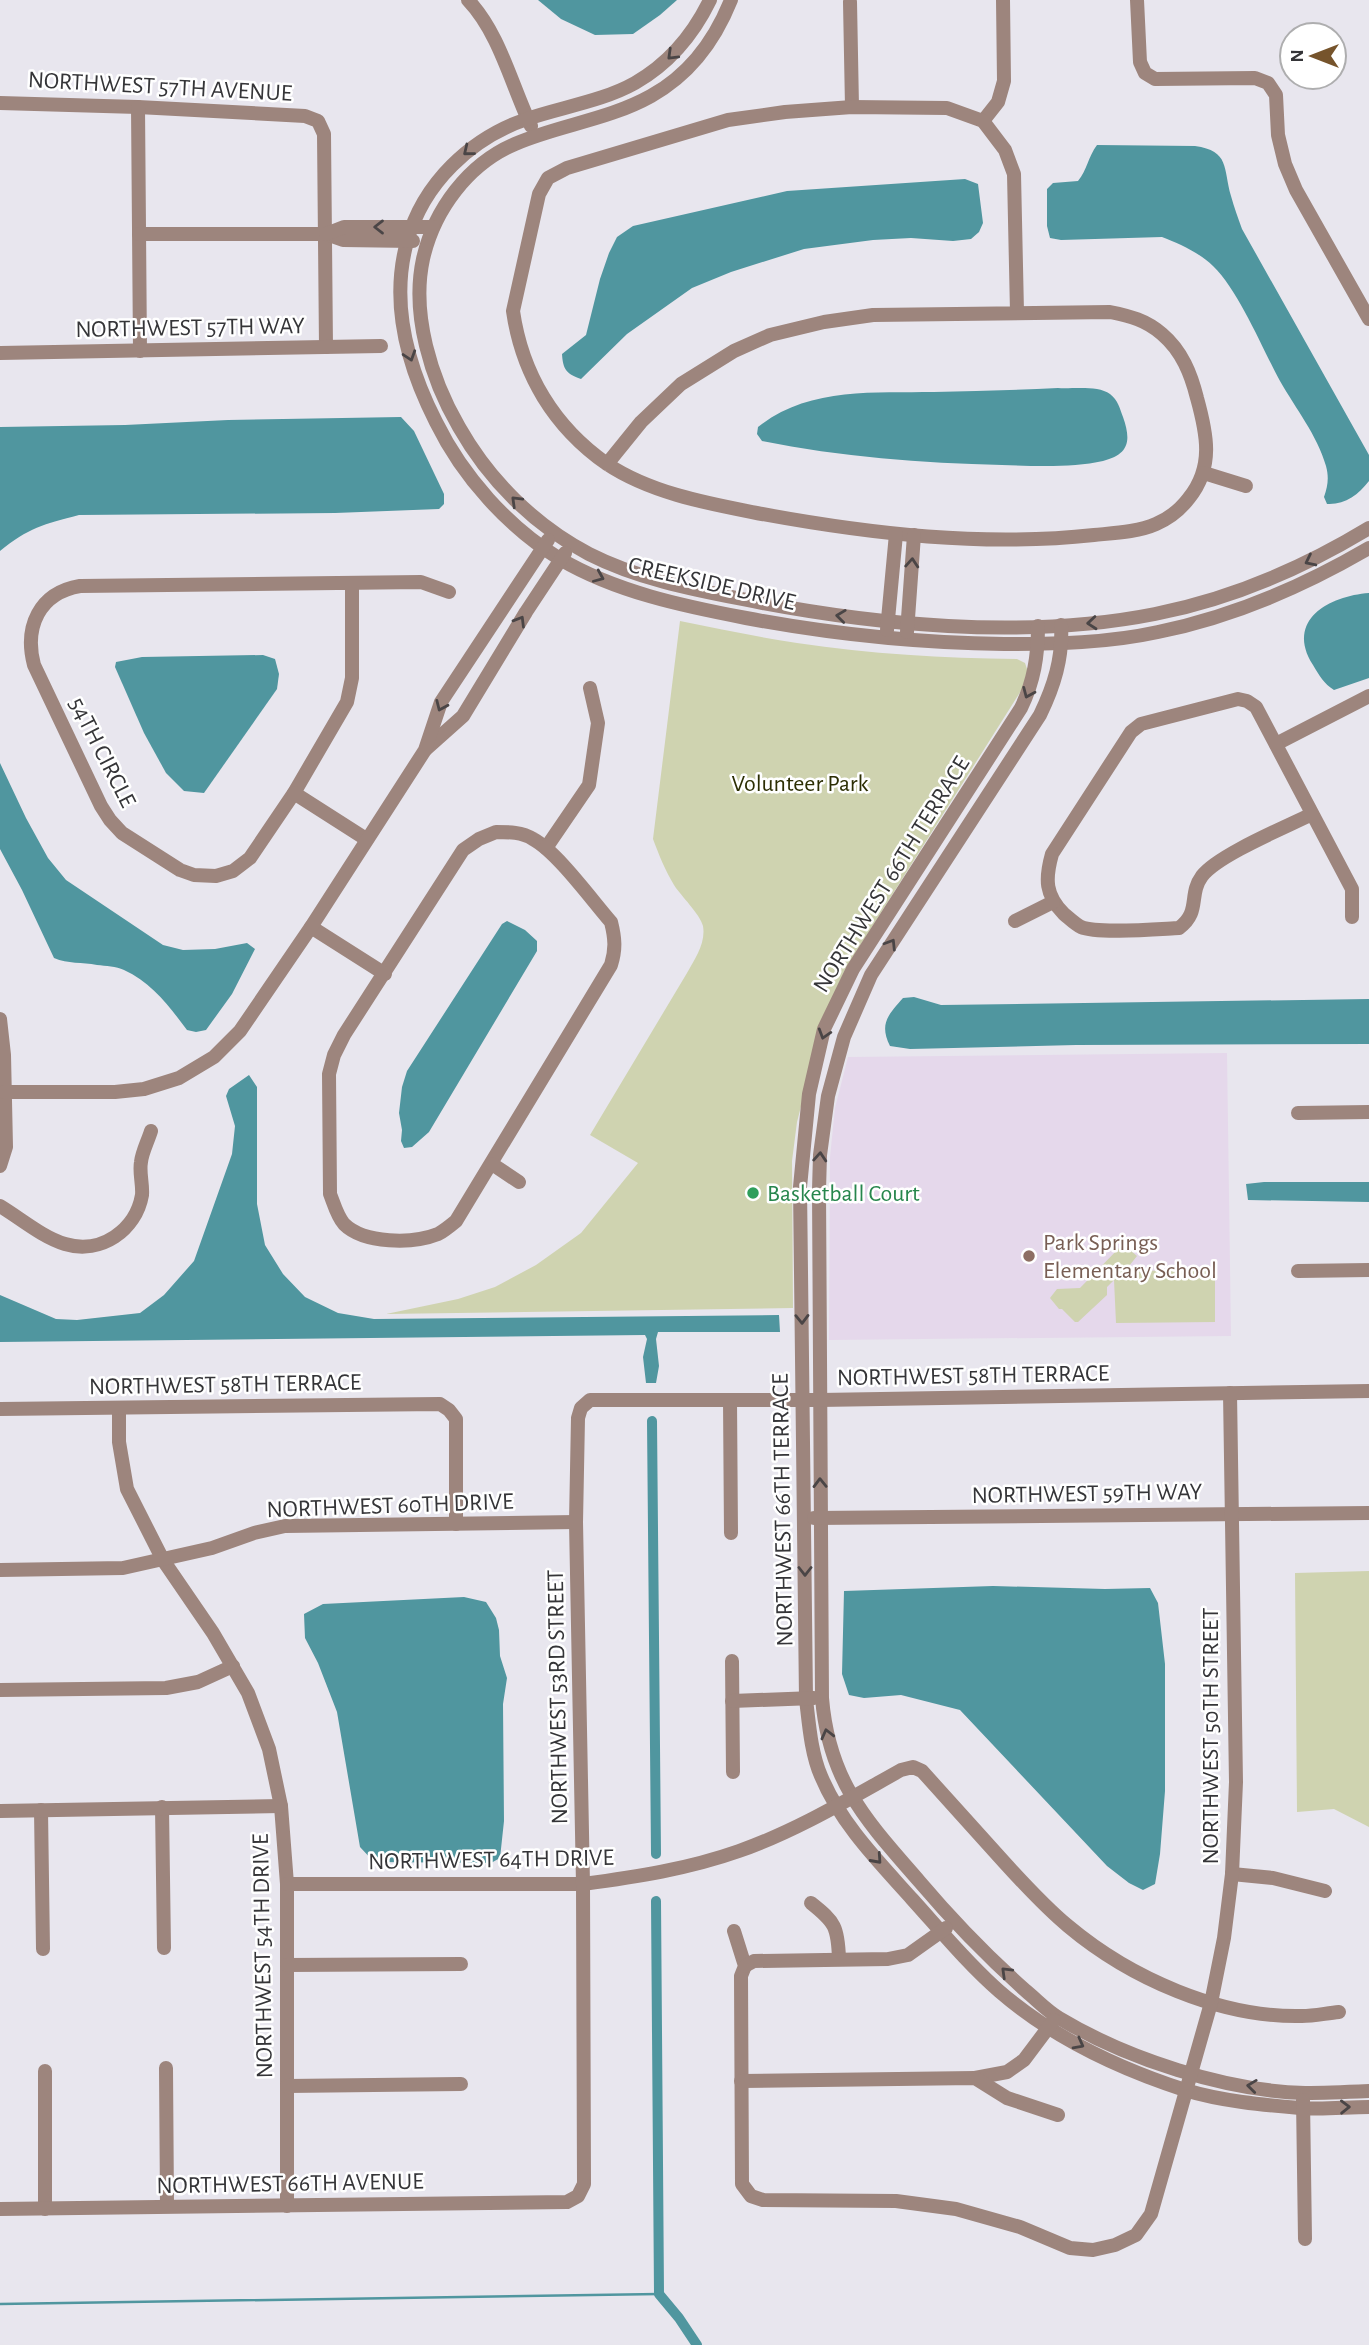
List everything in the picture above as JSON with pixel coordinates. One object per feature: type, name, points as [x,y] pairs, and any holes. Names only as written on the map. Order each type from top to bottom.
[{"type":"street","points":[[467,0],[476,9],[494,39],[536,136]]},
{"type":"street","name":"CREEKSIDE DRIVE","points":[[710,0],[688,38],[654,71],[631,85],[527,119],[485,138],[450,167],[427,197],[409,234],[400,284],[403,328],[408,352],[427,405],[451,449],[480,489],[512,522],[561,559],[620,586],[677,603],[782,625],[906,640],[1062,644],[1159,632],[1228,613],[1292,589],[1369,548]]},
{"type":"street","name":"CREEKSIDE DRIVE","points":[[731,0],[714,35],[700,55],[667,86],[624,109],[512,145],[481,165],[452,194],[431,234],[420,276],[419,299],[429,355],[451,415],[473,450],[503,488],[553,532],[607,562],[683,586],[792,608],[888,621],[1038,626],[1093,624],[1157,614],[1234,593],[1302,565],[1369,528]]},
{"type":"street","points":[[983,121],[998,102],[1004,81],[1003,0]]},
{"type":"street","points":[[1137,0],[1140,62],[1145,73],[1155,79],[1255,78],[1268,83],[1276,95],[1278,135],[1285,164],[1296,190],[1369,319]]},
{"type":"street","points":[[850,2],[852,107]]},
{"type":"street","name":"NORTHWEST 57TH AVENUE","points":[[0,103],[305,116],[318,121],[324,134],[326,234]]},
{"type":"street","points":[[138,107],[140,351]]},
{"type":"street","points":[[607,464],[641,422],[681,384],[734,351],[771,335],[824,321],[873,315],[1017,312],[1110,312],[1138,318],[1163,335],[1181,355],[1191,376],[1206,430],[1207,452],[1205,473],[1178,512],[1155,525],[1115,533],[1057,539],[896,534],[816,523],[673,494],[636,479],[607,464],[570,432],[533,383],[522,355],[513,311],[539,194],[548,178],[567,168],[728,120],[852,107],[947,108],[983,121],[1005,150],[1014,174],[1017,312]]},
{"type":"street","points":[[139,234],[326,234],[344,228],[431,234]]},
{"type":"street","points":[[326,234],[326,348]]},
{"type":"street","name":"NORTHWEST 57TH WAY","points":[[0,353],[381,346]]},
{"type":"street","points":[[1205,473],[1246,486]]},
{"type":"street","points":[[425,750],[441,702],[553,532]]},
{"type":"street","points":[[887,638],[896,534]]},
{"type":"street","points":[[906,640],[914,535]]},
{"type":"street","points":[[4,1093],[114,1093],[144,1088],[179,1078],[214,1057],[240,1031],[311,927],[425,750],[463,716],[571,543]]},
{"type":"street","name":"54TH CIRCLE","points":[[352,583],[352,678],[347,702],[294,793],[250,858],[233,871],[216,876],[194,875],[180,870],[122,833],[105,813],[34,665],[30,635],[41,608],[53,595],[80,586],[421,582],[449,592]]},
{"type":"street","name":"NORTHWEST 66TH TERRACE","points":[[1061,625],[1062,644],[1052,690],[1040,715],[872,975],[844,1037],[828,1096],[820,1155],[822,1698],[825,1728],[837,1768],[873,1828],[954,1922],[1053,2023],[1191,2074],[1241,2085],[1303,2093],[1369,2091]]},
{"type":"street","name":"NORTHWEST 66TH TERRACE","points":[[1038,626],[1032,686],[1021,708],[853,969],[824,1029],[809,1094],[801,1156],[800,1251],[806,1699],[810,1731],[820,1775],[858,1839],[999,1991],[1134,2070],[1187,2090],[1238,2101],[1303,2108],[1369,2107]]},
{"type":"street","points":[[465,666],[485,679]]},
{"type":"street","points":[[547,848],[589,785],[598,723],[590,688]]},
{"type":"street","points":[[1276,744],[1369,696]]},
{"type":"street","points":[[1312,814],[1213,863],[1200,878],[1195,892],[1194,910],[1188,922],[1178,929],[1097,930],[1081,927],[1053,902],[1048,887],[1048,869],[1052,854],[1130,732],[1141,724],[1238,699],[1256,707],[1352,889],[1352,917]]},
{"type":"street","points":[[294,793],[366,839]]},
{"type":"street","points":[[496,832],[513,832],[531,837],[547,848],[611,922],[615,952],[611,965],[456,1222],[440,1233],[422,1238],[370,1238],[356,1233],[343,1223],[330,1194],[329,1074],[334,1055],[344,1035],[463,850],[496,832]]},
{"type":"street","points":[[1015,920],[1053,902]]},
{"type":"street","points":[[311,927],[384,974]]},
{"type":"street","points":[[0,1019],[4,1055],[6,1147],[0,1166]]},
{"type":"street","points":[[1298,1113],[1369,1112]]},
{"type":"street","points":[[0,1206],[66,1245],[99,1245],[127,1228],[136,1212],[142,1194],[140,1163],[151,1132]]},
{"type":"street","points":[[492,1164],[519,1182]]},
{"type":"street","points":[[800,1251],[820,1251]]},
{"type":"street","points":[[1298,1271],[1369,1270]]},
{"type":"street","name":"NORTHWEST 58TH TERRACE","points":[[582,1408],[590,1400],[820,1400],[1369,1391]]},
{"type":"street","name":"NORTHWEST 50TH STREET","points":[[741,2081],[742,2184],[751,2196],[763,2200],[896,2201],[956,2209],[1020,2227],[1070,2248],[1093,2250],[1115,2245],[1136,2235],[1151,2214],[1211,2003],[1224,1938],[1232,1874],[1236,1782],[1230,1393]]},
{"type":"street","points":[[730,1400],[731,1533]]},
{"type":"street","name":"NORTHWEST 58TH TERRACE","points":[[0,1409],[440,1404],[456,1419],[456,1524]]},
{"type":"street","name":"NORTHWEST 54TH DRIVE","points":[[119,1408],[119,1442],[127,1489],[163,1560],[214,1633],[248,1693],[269,1749],[281,1806],[287,1884],[287,2206]]},
{"type":"street","name":"NORTHWEST 53RD STREET","points":[[578,2196],[584,2184],[583,1884],[576,1522],[578,1418],[582,1408]]},
{"type":"street","name":"NORTHWEST 59TH WAY","points":[[805,1518],[1369,1513]]},
{"type":"street","name":"NORTHWEST 60TH DRIVE","points":[[0,1570],[123,1568],[212,1548],[254,1533],[285,1526],[576,1522]]},
{"type":"street","points":[[732,1661],[733,1772]]},
{"type":"street","points":[[0,1690],[166,1688],[198,1682],[233,1666]]},
{"type":"street","points":[[732,1701],[822,1698]]},
{"type":"street","name":"NORTHWEST 64TH DRIVE","points":[[287,1884],[583,1884],[685,1867],[741,1851],[795,1827],[901,1770],[913,1767],[922,1771],[1027,1887],[1067,1926],[1115,1961],[1164,1986],[1211,2003],[1263,2013],[1302,2016],[1339,2012]]},
{"type":"street","points":[[0,1811],[281,1806]]},
{"type":"street","points":[[162,1807],[164,1948]]},
{"type":"street","points":[[41,1810],[43,1950]]},
{"type":"street","points":[[1232,1874],[1273,1878],[1325,1891]]},
{"type":"street","points":[[811,1903],[831,1919],[838,1933],[839,1959]]},
{"type":"street","points":[[954,1922],[908,1955],[888,1959],[754,1961],[745,1966],[741,1976],[741,2081],[975,2078],[1007,2072],[1024,2060],[1053,2023]]},
{"type":"street","points":[[734,1931],[745,1966]]},
{"type":"street","points":[[287,1965],[461,1964]]},
{"type":"street","points":[[166,2068],[167,2206]]},
{"type":"street","points":[[45,2071],[45,2209]]},
{"type":"street","points":[[975,2078],[1007,2098],[1058,2115]]},
{"type":"street","points":[[287,2086],[461,2084]]},
{"type":"street","points":[[1303,2093],[1306,2239]]},
{"type":"street","name":"NORTHWEST 66TH AVENUE","points":[[0,2209],[567,2202],[578,2196]]},
{"type":"shaded area","name":"Park Springs Elementary School","points":[[1227,1053],[1231,1336],[829,1340],[830,1157],[835,1108],[848,1057]]},
{"type":"green space","name":"Volunteer Park","points":[[680,621],[782,641],[852,650],[1017,659],[1025,663],[1028,672],[1024,686],[846,968],[824,1016],[797,1122],[792,1161],[793,1308],[386,1314],[458,1299],[495,1287],[536,1265],[581,1233],[638,1163],[590,1135],[693,962],[703,939],[701,921],[674,885],[653,839]]},
{"type":"green space","points":[[1123,1244],[1137,1256],[1125,1271],[1215,1270],[1215,1322],[1116,1323],[1114,1280],[1107,1287],[1107,1295],[1078,1322],[1059,1309],[1050,1298],[1057,1289],[1080,1288]]},
{"type":"green space","points":[[1369,1571],[1369,1827],[1334,1809],[1297,1812],[1295,1573]]},
{"type":"water","points":[[538,0],[677,0],[633,34],[595,35],[561,19]]},
{"type":"water","points":[[1097,145],[1195,146],[1206,148],[1220,157],[1242,229],[1369,455],[1369,481],[1356,495],[1340,503],[1327,504],[1324,497],[1328,481],[1327,470],[1317,444],[1280,381],[1241,305],[1223,277],[1208,261],[1162,237],[1050,238],[1047,226],[1047,189],[1053,183],[1078,181]]},
{"type":"water","points":[[965,179],[978,184],[983,223],[979,232],[971,239],[873,240],[804,249],[731,272],[692,288],[627,334],[581,379],[564,367],[562,354],[586,335],[609,253],[617,237],[633,226],[787,191]]},
{"type":"water","points":[[1099,389],[1113,396],[1120,408],[1127,433],[1126,445],[1119,454],[1103,461],[1079,465],[911,461],[762,441],[757,434],[758,427],[777,414],[798,405],[842,395]]},
{"type":"water","points":[[401,417],[414,431],[444,494],[444,504],[439,509],[335,513],[79,515],[37,528],[0,551],[0,427]]},
{"type":"water","points":[[1369,593],[1369,678],[1334,690],[1320,676],[1306,649],[1304,635],[1308,623],[1326,605],[1339,599]]},
{"type":"water","points":[[263,655],[275,659],[279,674],[277,689],[204,793],[184,791],[166,773],[144,733],[115,667],[116,662],[142,657]]},
{"type":"water","points":[[0,763],[48,858],[66,880],[163,945],[183,950],[215,949],[247,943],[255,949],[232,994],[206,1030],[187,1030],[151,988],[124,970],[54,958],[0,849]]},
{"type":"water","points":[[507,921],[525,930],[537,941],[537,951],[429,1132],[412,1147],[404,1148],[399,1113],[407,1071],[502,924]]},
{"type":"water","points":[[914,997],[941,1005],[1369,999],[1369,1044],[1076,1045],[910,1049],[890,1046],[885,1032],[887,1020],[903,998]]},
{"type":"water","points":[[249,1075],[257,1087],[257,1204],[265,1245],[283,1274],[305,1297],[338,1313],[374,1319],[779,1315],[780,1332],[658,1332],[656,1339],[659,1366],[656,1383],[646,1383],[643,1357],[647,1339],[645,1335],[0,1342],[0,1295],[56,1319],[77,1320],[140,1313],[164,1295],[194,1261],[232,1154],[235,1126],[226,1096],[229,1089]]},
{"type":"water","points":[[1369,1182],[1369,1202],[1248,1200],[1246,1184]]},
{"type":"water","points":[[993,1586],[1150,1588],[1158,1603],[1165,1664],[1165,1791],[1155,1884],[1143,1890],[1107,1866],[960,1710],[901,1695],[864,1698],[849,1695],[842,1674],[844,1591]]},
{"type":"water","points":[[464,1597],[486,1602],[496,1618],[500,1656],[507,1678],[503,1704],[504,1821],[500,1858],[491,1863],[374,1862],[360,1847],[337,1712],[305,1638],[304,1614],[323,1604]]},
{"type":"waterway","points":[[652,1421],[656,1854]]},
{"type":"waterway","points":[[656,1901],[659,2294],[697,2345]]},
{"type":"waterway","points":[[0,2304],[659,2294]]},
{"type":"place","name":"Basketball Court","points":[[753,1193]]},
{"type":"place","name":"Park Springs Elementary School","points":[[1029,1256]]}]
